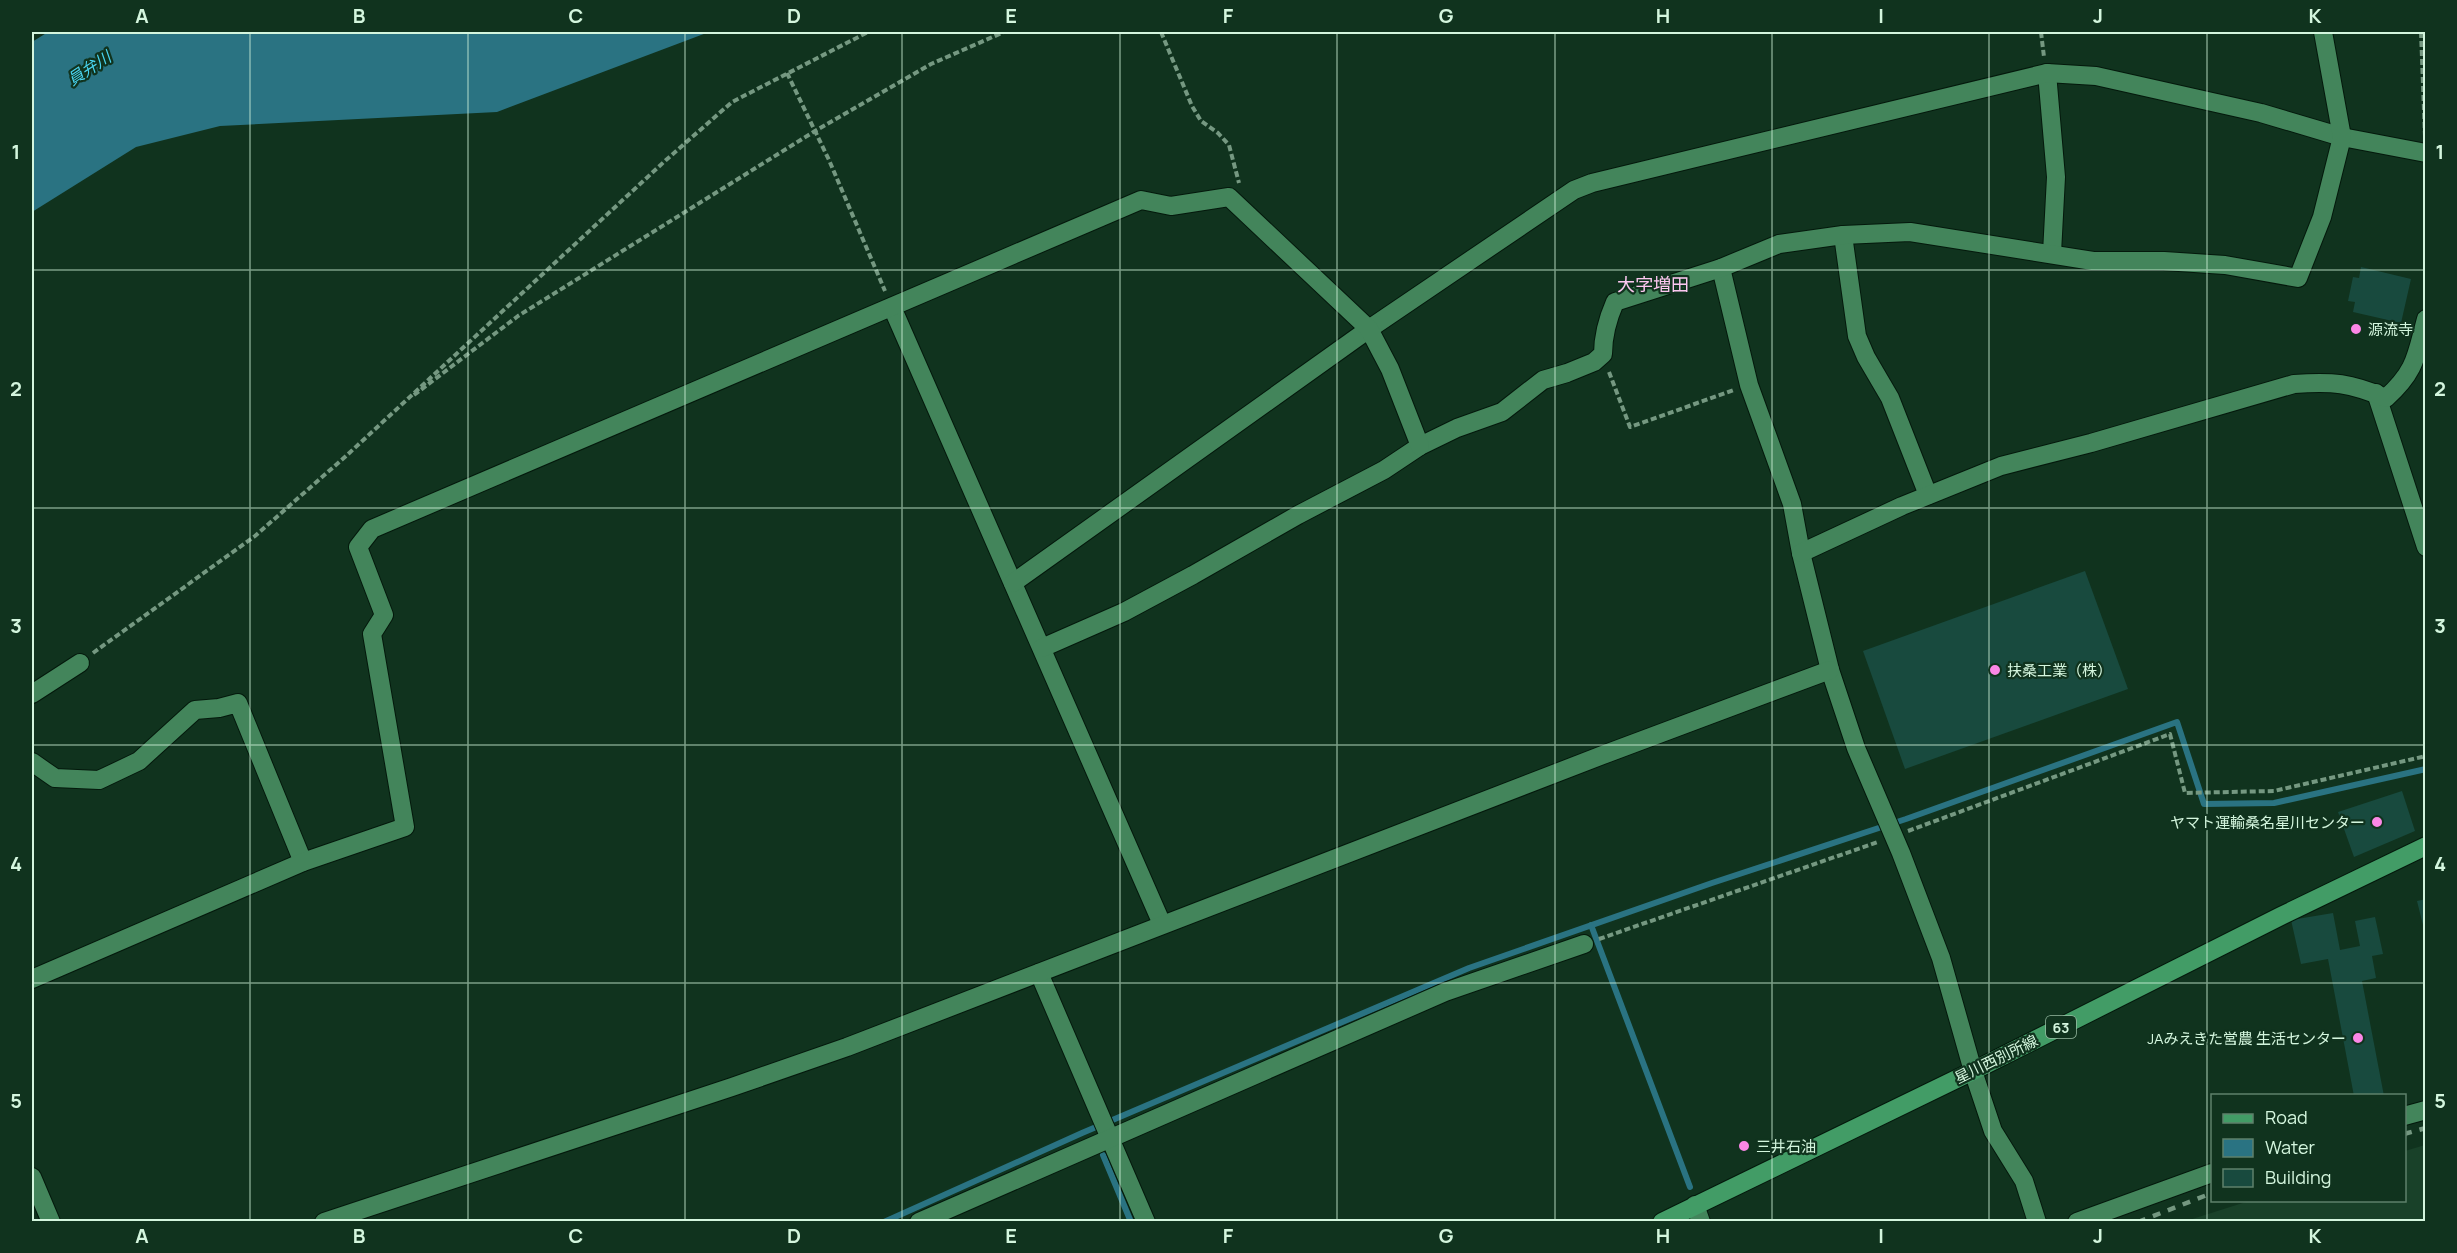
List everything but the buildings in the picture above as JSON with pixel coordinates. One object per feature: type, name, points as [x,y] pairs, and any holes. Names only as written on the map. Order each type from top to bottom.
[{"type":"main road","name":"星川西別所線","points":[[1662,1221],[1698,1213],[1973,1071],[2281,916],[2426,846]]},
{"type":"street","points":[[1042,648],[1124,612],[1384,470],[1420,446],[1457,428],[1502,412],[1544,380],[1585,366],[1603,354],[1603,344],[1615,302],[1721,268],[1779,244],[1842,235],[1910,232],[2093,261],[2164,261],[2225,265],[2298,278],[2322,217],[2342,137],[2323,32]]},
{"type":"street","points":[[2047,73],[2056,177],[2052,253]]},
{"type":"street","points":[[1013,583],[1369,329],[1574,190],[1592,183],[2047,73],[2097,76],[2260,113],[2342,137],[2426,153]]},
{"type":"street","points":[[32,979],[303,862],[405,827],[372,634],[384,615],[358,547],[372,530],[1141,200],[1171,206],[1228,197],[1369,329],[1390,369],[1420,446]]},
{"type":"street","points":[[1842,235],[1857,336],[1866,357],[1890,398],[1928,495]]},
{"type":"street","points":[[1721,268],[1749,385],[1792,504],[1801,553],[1830,670],[1856,748],[1941,958],[1973,1071],[1993,1131],[2024,1181],[2037,1221]]},
{"type":"street","points":[[892,307],[1162,924]]},
{"type":"street","points":[[1801,553],[1928,495],[2001,466],[2091,443],[2294,384],[2329,381],[2353,385],[2386,398],[2403,382],[2415,362],[2426,319]]},
{"type":"street","points":[[2376,393],[2426,547]]},
{"type":"street","points":[[32,694],[80,663]]},
{"type":"street","points":[[324,1221],[847,1047],[1162,924],[1830,670]]},
{"type":"street","points":[[32,762],[55,778],[99,780],[139,761],[195,710],[219,708],[238,703],[303,862]]},
{"type":"street","points":[[919,1221],[1445,992],[1584,944]]},
{"type":"street","points":[[1039,973],[1146,1221]]},
{"type":"street","points":[[2406,1115],[2426,1110]]},
{"type":"street","points":[[2077,1221],[2211,1173]]},
{"type":"street","points":[[32,1177],[51,1221]]},
{"type":"path","points":[[80,663],[255,536],[732,102],[868,32]]},
{"type":"path","points":[[395,410],[518,316],[815,131],[931,64],[1004,32]]},
{"type":"path","points":[[1161,32],[1192,106],[1201,121],[1218,133],[1229,146],[1235,163],[1240,208]]},
{"type":"path","points":[[2041,32],[2047,73]]},
{"type":"path","points":[[2421,32],[2426,137]]},
{"type":"path","points":[[787,73],[815,131],[892,307]]},
{"type":"path","points":[[1603,354],[1630,427],[1749,385]]},
{"type":"path","points":[[1608,935],[1890,828],[2170,734],[2185,793],[2274,791],[2426,756]]},
{"type":"shaded area","points":[[2425,1145],[2425,1221],[2186,1221],[2246,1202],[2406,1202],[2406,1151]]},
{"type":"water","name":"員弁川","points":[[48,32],[709,32],[497,112],[220,126],[136,147],[32,212],[32,42]]},
{"type":"waterway","points":[[884,1222],[1082,1133],[1469,968],[1712,883],[1906,819],[2177,722],[2204,804],[2274,803],[2426,769]]},
{"type":"waterway","points":[[1591,925],[1690,1187]]},
{"type":"waterway","points":[[1103,1155],[1131,1222]]},
{"type":"railway","points":[[2406,1133],[2426,1128]]},
{"type":"railway","points":[[2138,1222],[2211,1193]]},
{"type":"place","name":"源流寺","points":[[2356,329]]},
{"type":"place","name":"扶桑工業（株）","points":[[1995,670]]},
{"type":"place","name":"ヤマト運輸桑名星川センター","points":[[2377,822]]},
{"type":"place","name":"JAみえきた営農 生活センター","points":[[2358,1038]]},
{"type":"place","name":"三井石油","points":[[1744,1146]]},
{"type":"district","name":"大字増田","points":[[1653,284]]}]
